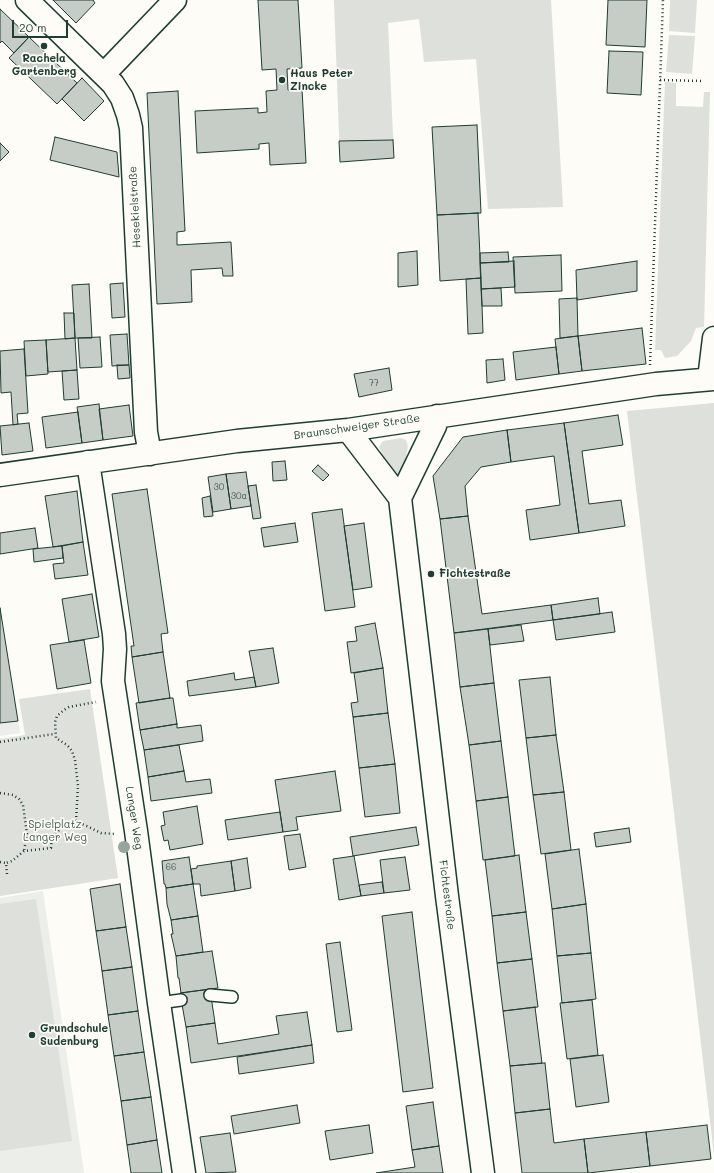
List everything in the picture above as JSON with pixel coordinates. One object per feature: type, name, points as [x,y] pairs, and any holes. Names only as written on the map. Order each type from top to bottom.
[{"type":"street","name":"Hesekielstraße","points":[[27,0],[116,87],[127,111],[131,128],[146,432],[150,454]]},
{"type":"street","points":[[104,74],[175,0]]},
{"type":"street","points":[[712,379],[714,338]]},
{"type":"street","name":"Braunschweiger Straße","points":[[0,475],[237,441],[348,430],[649,385],[712,379]]},
{"type":"street","points":[[348,430],[400,498],[435,426],[437,416]]},
{"type":"street","name":"Langer Weg","points":[[88,462],[114,634],[115,649],[113,681],[115,698],[136,831],[184,1173]]},
{"type":"street","name":"Fichtestraße","points":[[400,498],[446,889],[483,1173]]},
{"type":"lane","points":[[210,995],[232,997]]},
{"type":"lane","points":[[159,1003],[181,1000]]},
{"type":"path","points":[[649,385],[663,0]]},
{"type":"path","points":[[660,80],[703,81]]},
{"type":"path","points":[[76,821],[78,786],[74,757],[72,750],[67,745],[56,739],[54,734],[56,718],[64,710],[70,707],[115,698]]},
{"type":"path","points":[[0,742],[54,734]]},
{"type":"path","points":[[0,793],[13,795],[19,799],[23,805],[28,834],[24,852]]},
{"type":"path","points":[[76,821],[101,834],[109,835],[136,831]]},
{"type":"path","points":[[0,862],[6,863],[12,861],[24,852],[51,848],[52,837],[61,828],[76,821]]},
{"type":"path","points":[[6,863],[7,874]]},
{"type":"shaded area","points":[[0,608],[20,733],[0,736]]},
{"type":"shaded area","name":"Grundschule Sudenburg","points":[[43,891],[84,1173],[0,1173],[0,898]]},
{"type":"green space","points":[[334,0],[551,0],[563,207],[488,209],[476,59],[424,62],[419,19],[388,23],[394,158],[340,162]]},
{"type":"green space","points":[[670,0],[697,0],[695,33],[669,31]]},
{"type":"green space","points":[[669,35],[695,36],[692,74],[666,72]]},
{"type":"green space","points":[[665,82],[676,83],[676,106],[703,107],[704,92],[710,92],[704,327],[696,328],[691,341],[677,356],[665,358],[661,350],[655,350]]},
{"type":"green space","points":[[714,403],[714,1155],[627,411]]},
{"type":"green space","points":[[401,438],[406,440],[408,446],[403,471],[397,476],[389,472],[379,447],[383,441]]},
{"type":"green space","name":"Spielplatz Langer Weg","points":[[90,689],[118,878],[0,896],[0,739],[25,735],[19,699]]},
{"type":"green space","name":"Grundschule Sudenburg","points":[[36,899],[72,1141],[0,1151],[0,904]]},
{"type":"building","points":[[53,0],[93,0],[95,3],[76,23]]},
{"type":"building","name":"Haus Peter Zincke","points":[[258,0],[298,0],[302,68],[287,69],[288,90],[302,89],[306,163],[270,165],[269,143],[259,144],[259,149],[197,153],[195,111],[258,108],[258,113],[267,112],[266,91],[277,90],[276,69],[262,70]]},
{"type":"building","points":[[608,0],[647,0],[645,47],[606,45]]},
{"type":"building","points":[[0,9],[29,37],[14,53],[2,41],[0,43]]},
{"type":"building","points":[[29,37],[77,83],[57,104],[9,58]]},
{"type":"building","points":[[609,51],[643,52],[641,95],[607,93]]},
{"type":"building","points":[[82,78],[104,101],[84,121],[62,99]]},
{"type":"building","points":[[178,91],[185,231],[177,232],[177,245],[231,242],[233,276],[223,276],[222,268],[191,270],[192,302],[157,304],[147,93]]},
{"type":"building","points":[[477,125],[481,213],[437,215],[432,127]]},
{"type":"building","points":[[55,137],[117,152],[119,177],[50,160]]},
{"type":"building","points":[[393,140],[394,158],[340,162],[339,141]]},
{"type":"building","points":[[0,143],[9,152],[0,161]]},
{"type":"building","points":[[478,213],[481,278],[440,281],[437,215]]},
{"type":"building","points":[[417,251],[418,285],[398,287],[398,253]]},
{"type":"building","points":[[508,252],[509,262],[480,263],[480,253]]},
{"type":"building","points":[[561,255],[562,291],[515,293],[513,257]]},
{"type":"building","points":[[514,261],[515,287],[481,289],[480,263]]},
{"type":"building","points":[[637,261],[637,291],[577,300],[576,270]]},
{"type":"building","points":[[481,278],[483,333],[468,334],[466,279]]},
{"type":"building","points":[[123,283],[125,317],[112,318],[110,284]]},
{"type":"building","points":[[89,284],[92,338],[75,338],[72,285]]},
{"type":"building","points":[[501,288],[502,306],[482,306],[481,289]]},
{"type":"building","points":[[577,298],[578,336],[560,338],[559,299]]},
{"type":"building","points":[[64,313],[74,313],[75,338],[65,339]]},
{"type":"building","points":[[642,328],[646,364],[582,371],[578,336]]},
{"type":"building","points":[[127,334],[129,365],[112,366],[110,335]]},
{"type":"building","points":[[578,336],[582,371],[559,374],[555,339]]},
{"type":"building","points":[[100,337],[102,367],[80,368],[78,338]]},
{"type":"building","points":[[75,338],[77,370],[48,372],[46,340]]},
{"type":"building","points":[[46,340],[48,374],[26,376],[24,341]]},
{"type":"building","points":[[556,347],[559,374],[516,380],[513,352]]},
{"type":"building","points":[[24,349],[28,413],[17,414],[18,424],[13,425],[11,392],[1,393],[0,351]]},
{"type":"building","points":[[503,359],[505,380],[487,383],[486,360]]},
{"type":"building","points":[[117,365],[129,365],[130,378],[118,379]]},
{"type":"building","points":[[389,368],[392,390],[359,397],[354,374]]},
{"type":"building","points":[[77,370],[79,399],[64,400],[62,371]]},
{"type":"building","points":[[99,404],[103,440],[82,443],[77,407]]},
{"type":"building","points":[[129,405],[133,436],[103,440],[99,409]]},
{"type":"building","points":[[78,412],[82,443],[46,448],[42,417]]},
{"type":"building","points":[[618,415],[623,445],[582,451],[589,504],[621,500],[625,526],[579,533],[564,423]]},
{"type":"building","points":[[29,423],[33,451],[2,455],[0,426]]},
{"type":"building","points":[[564,423],[579,533],[530,540],[526,510],[560,505],[554,456],[511,462],[507,430]]},
{"type":"building","points":[[507,430],[511,462],[481,467],[465,486],[468,516],[440,519],[433,476],[463,437]]},
{"type":"building","points":[[285,461],[287,480],[273,481],[272,462]]},
{"type":"building","points":[[318,465],[329,475],[323,481],[312,471]]},
{"type":"building","points":[[246,472],[251,506],[231,509],[226,474]]},
{"type":"building","points":[[226,474],[231,509],[213,512],[208,477]]},
{"type":"building","points":[[256,485],[261,518],[253,519],[248,486]]},
{"type":"building","points":[[147,489],[168,633],[161,634],[163,652],[132,657],[131,646],[134,646],[112,494]]},
{"type":"building","points":[[77,491],[83,542],[53,547],[45,496]]},
{"type":"building","points":[[210,496],[213,516],[204,517],[202,498]]},
{"type":"building","points":[[342,509],[355,607],[325,611],[312,513]]},
{"type":"building","points":[[468,516],[476,572],[447,576],[440,519]]},
{"type":"building","points":[[295,523],[298,542],[264,547],[261,528]]},
{"type":"building","points":[[364,523],[372,587],[353,590],[344,526]]},
{"type":"building","points":[[35,528],[38,548],[0,554],[0,533]]},
{"type":"building","points":[[83,542],[88,575],[55,579],[53,564],[64,563],[62,546]]},
{"type":"building","points":[[62,546],[63,558],[34,562],[33,549]]},
{"type":"building","points":[[476,572],[482,614],[551,605],[553,620],[454,633],[447,576]]},
{"type":"building","points":[[92,594],[99,637],[69,642],[62,599]]},
{"type":"building","points":[[598,598],[600,614],[553,620],[551,605]]},
{"type":"building","points":[[0,608],[18,721],[0,723]]},
{"type":"building","points":[[612,612],[615,632],[556,640],[553,620]]},
{"type":"building","points":[[375,623],[383,668],[351,673],[347,642],[357,641],[355,627]]},
{"type":"building","points":[[521,625],[524,641],[490,645],[488,629]]},
{"type":"building","points":[[488,629],[494,683],[460,687],[454,633]]},
{"type":"building","points":[[84,640],[91,683],[57,689],[50,645]]},
{"type":"building","points":[[273,648],[279,683],[256,687],[249,651]]},
{"type":"building","points":[[163,652],[170,698],[139,703],[132,657]]},
{"type":"building","points":[[383,668],[388,713],[353,717],[351,703],[358,702],[354,673]]},
{"type":"building","points":[[234,673],[235,680],[254,677],[256,687],[189,696],[187,681]]},
{"type":"building","points":[[550,677],[556,735],[526,738],[519,680]]},
{"type":"building","points":[[494,683],[501,741],[469,745],[460,687]]},
{"type":"building","points":[[173,698],[177,724],[140,730],[136,703]]},
{"type":"building","points":[[388,713],[395,764],[359,768],[353,717]]},
{"type":"building","points":[[177,724],[177,728],[201,725],[203,741],[144,750],[140,730]]},
{"type":"building","points":[[556,735],[564,792],[533,795],[526,738]]},
{"type":"building","points":[[501,741],[508,797],[476,801],[469,745]]},
{"type":"building","points":[[179,745],[184,771],[148,777],[144,750]]},
{"type":"building","points":[[395,764],[400,813],[365,817],[359,768]]},
{"type":"building","points":[[184,771],[186,782],[210,779],[212,793],[151,801],[148,777]]},
{"type":"building","points":[[335,771],[341,811],[296,817],[298,830],[283,832],[275,780]]},
{"type":"building","points":[[564,792],[571,850],[541,854],[533,795]]},
{"type":"building","points":[[508,797],[515,856],[483,860],[476,801]]},
{"type":"building","points":[[197,806],[203,844],[170,850],[168,840],[164,841],[161,826],[165,825],[163,812]]},
{"type":"building","points":[[280,812],[283,832],[228,840],[225,820]]},
{"type":"building","points":[[416,827],[419,845],[353,856],[350,837]]},
{"type":"building","points":[[629,828],[631,842],[596,847],[594,833]]},
{"type":"building","points":[[300,834],[306,867],[289,870],[284,836]]},
{"type":"building","points":[[579,849],[586,904],[552,909],[545,854]]},
{"type":"building","points":[[519,855],[526,912],[492,916],[485,860]]},
{"type":"building","points":[[354,856],[361,896],[339,900],[333,859]]},
{"type":"building","points":[[189,857],[193,884],[166,888],[164,884],[162,861]]},
{"type":"building","points":[[405,857],[410,890],[384,893],[380,860]]},
{"type":"building","points":[[247,858],[251,888],[235,891],[231,861]]},
{"type":"building","points":[[231,861],[235,891],[201,896],[200,884],[193,884],[191,869],[197,868],[197,866]]},
{"type":"building","points":[[382,882],[384,893],[361,896],[359,885]]},
{"type":"building","points":[[120,884],[126,927],[96,931],[90,889]]},
{"type":"building","points":[[193,884],[198,916],[171,920],[167,904],[166,888]]},
{"type":"building","points":[[586,904],[591,953],[557,956],[552,909]]},
{"type":"building","points":[[412,912],[433,1088],[403,1092],[382,916]]},
{"type":"building","points":[[526,912],[532,959],[497,963],[492,916]]},
{"type":"building","points":[[198,916],[203,952],[176,956],[171,934],[173,934],[171,920]]},
{"type":"building","points":[[126,927],[132,967],[102,971],[96,931]]},
{"type":"building","points":[[340,942],[352,1030],[337,1032],[326,944]]},
{"type":"building","points":[[212,951],[218,988],[181,993],[176,956]]},
{"type":"building","points":[[591,953],[596,999],[562,1003],[557,956]]},
{"type":"building","points":[[532,959],[538,1007],[503,1011],[497,963]]},
{"type":"building","points":[[132,967],[138,1011],[108,1015],[102,971]]},
{"type":"building","points":[[210,989],[215,1023],[186,1027],[180,993]]},
{"type":"building","points":[[592,1000],[598,1055],[567,1059],[560,1003]]},
{"type":"building","points":[[535,1007],[542,1063],[510,1066],[503,1011]]},
{"type":"building","points":[[138,1011],[144,1052],[114,1056],[108,1015]]},
{"type":"building","points":[[307,1012],[312,1045],[191,1063],[186,1027],[215,1023],[218,1044],[279,1034],[276,1016]]},
{"type":"building","points":[[312,1045],[314,1063],[239,1074],[237,1057]]},
{"type":"building","points":[[144,1052],[151,1097],[121,1101],[114,1056]]},
{"type":"building","points":[[603,1055],[609,1102],[576,1107],[570,1059]]},
{"type":"building","points":[[545,1063],[550,1109],[515,1113],[510,1066]]},
{"type":"building","points":[[151,1097],[157,1140],[127,1145],[121,1101]]},
{"type":"building","points":[[433,1102],[439,1146],[412,1150],[406,1106]]},
{"type":"building","points":[[297,1105],[300,1123],[234,1134],[231,1116]]},
{"type":"building","points":[[550,1109],[554,1143],[584,1139],[588,1173],[522,1173],[515,1113]]},
{"type":"building","points":[[369,1125],[373,1153],[330,1160],[325,1131]]},
{"type":"building","points":[[707,1125],[711,1159],[650,1166],[646,1132]]},
{"type":"building","points":[[646,1132],[650,1166],[588,1173],[584,1139]]},
{"type":"building","points":[[230,1133],[236,1172],[206,1173],[200,1137]]},
{"type":"building","points":[[157,1140],[162,1173],[131,1173],[127,1145]]},
{"type":"building","points":[[439,1146],[443,1173],[376,1173],[415,1167],[412,1150]]},
{"type":"place","name":"Rachela Gartenberg","points":[[44,46]]},
{"type":"place","name":"Haus Peter Zincke","points":[[282,80]]},
{"type":"place","name":"Fichtestraße","points":[[431,574]]},
{"type":"place","name":"Grundschule Sudenburg","points":[[32,1035]]}]
